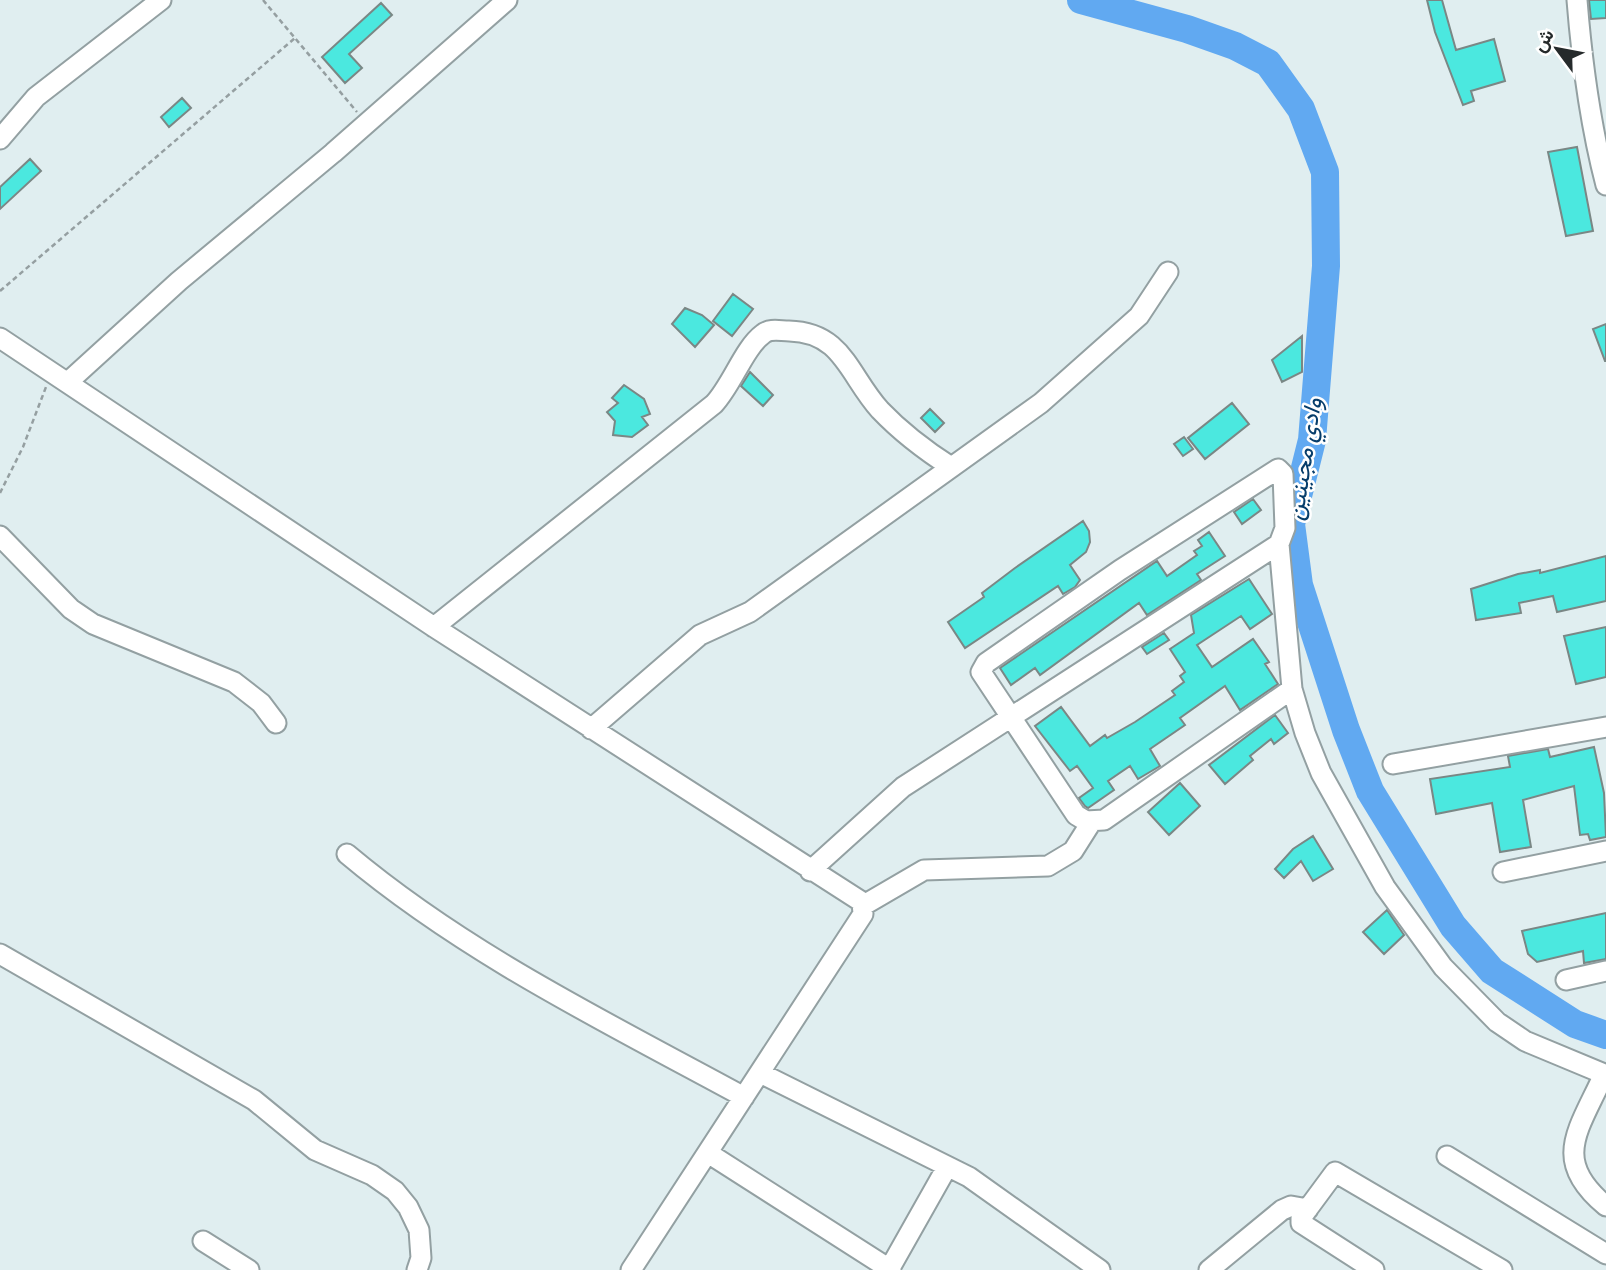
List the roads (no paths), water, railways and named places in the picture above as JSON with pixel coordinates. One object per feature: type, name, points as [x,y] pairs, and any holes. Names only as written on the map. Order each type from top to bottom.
[{"type":"street","points":[[0,139],[36,97],[162,0]]},
{"type":"street","points":[[68,383],[179,281],[333,153],[507,0]]},
{"type":"street","points":[[1577,0],[1582,62],[1592,130],[1606,185]]},
{"type":"street","points":[[591,729],[700,635],[750,612],[1041,403],[1139,316],[1168,272]]},
{"type":"street","points":[[434,627],[714,404],[729,386],[757,339],[767,331],[806,332],[824,338],[833,345],[881,411],[917,443],[951,467]]},
{"type":"street","points":[[1,340],[434,627],[864,905]]},
{"type":"street","points":[[1292,689],[1104,820],[1092,821],[1076,815],[981,672],[986,663],[1120,570],[1278,469],[1283,474],[1284,528],[1279,544],[1292,689],[1321,773],[1385,887],[1443,967],[1497,1022],[1525,1041],[1605,1075],[1573,1153],[1574,1170],[1582,1184],[1606,1206]]},
{"type":"street","points":[[0,536],[71,609],[93,624],[234,682],[261,703],[276,723]]},
{"type":"street","points":[[810,871],[903,787],[1279,544]]},
{"type":"street","points":[[1393,764],[1606,727]]},
{"type":"street","points":[[864,905],[924,870],[1037,869],[1048,866],[1073,851],[1092,821]]},
{"type":"street","points":[[1503,872],[1606,851]]},
{"type":"street","points":[[347,854],[486,953],[559,997],[744,1097]]},
{"type":"street","points":[[631,1270],[863,914],[864,905]]},
{"type":"street","points":[[0,954],[254,1100],[315,1150],[372,1175],[396,1191],[408,1207],[419,1230],[421,1258],[417,1270]]},
{"type":"street","points":[[1566,980],[1606,971]]},
{"type":"street","points":[[760,1073],[947,1167],[999,1197],[1100,1270]]},
{"type":"street","points":[[708,1153],[890,1269],[947,1167]]},
{"type":"street","points":[[1447,1156],[1606,1254]]},
{"type":"street","points":[[1374,1270],[1301,1223],[1330,1176],[1340,1173],[1502,1270]]},
{"type":"street","points":[[1209,1270],[1282,1210],[1291,1206],[1308,1209]]},
{"type":"street","points":[[204,1241],[249,1270]]},
{"type":"waterway","name":"وادي مجينين","points":[[1081,0],[1187,29],[1235,46],[1268,63],[1301,109],[1325,172],[1326,266],[1312,440],[1291,524],[1299,585],[1346,730],[1370,791],[1453,926],[1492,971],[1575,1024],[1606,1035]]}]
